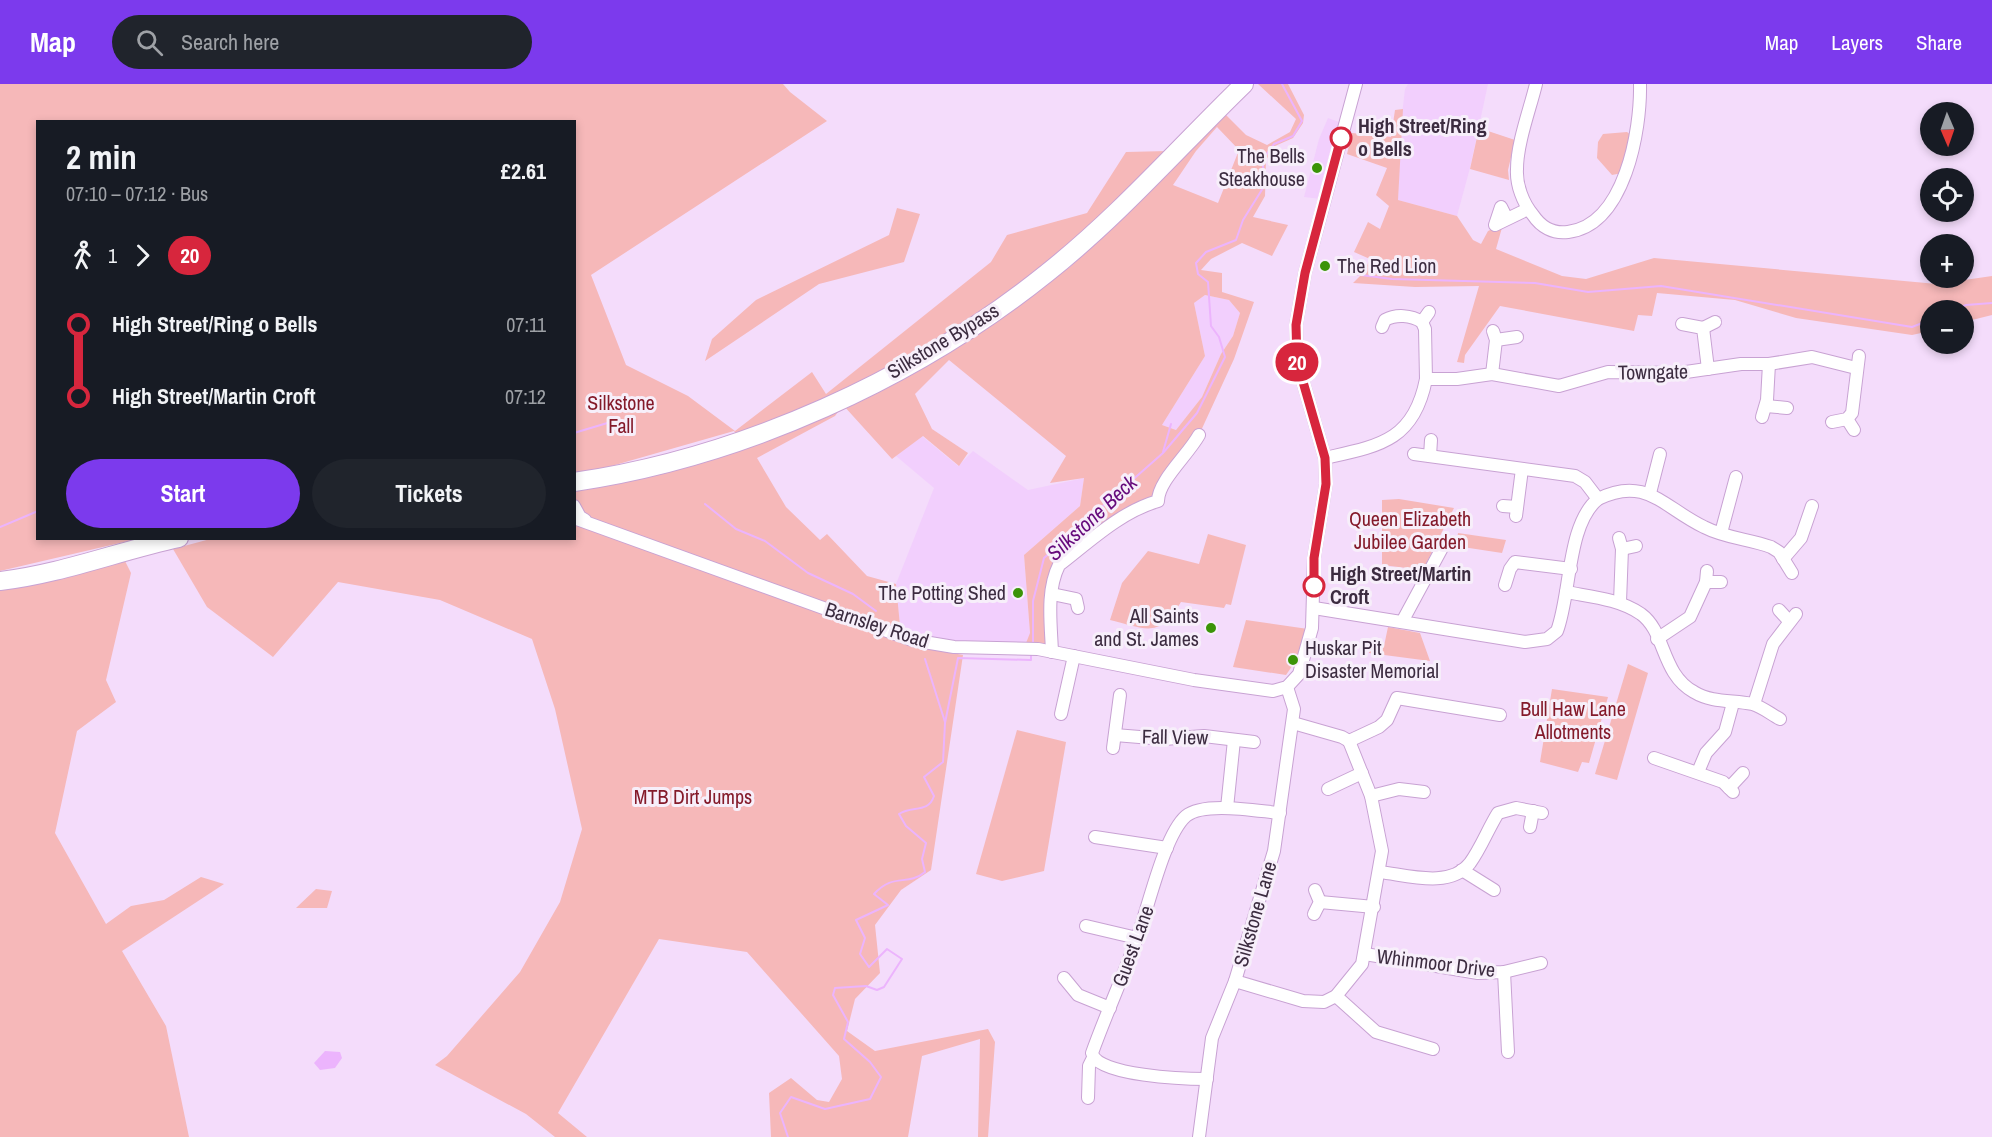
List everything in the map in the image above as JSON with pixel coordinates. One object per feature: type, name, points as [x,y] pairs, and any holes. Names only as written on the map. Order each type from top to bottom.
[{"type":"highway","name":"Silkstone Bypass","points":[[576,482],[604,478],[720,447],[793,421],[852,395],[942,346],[1048,272],[1113,215],[1244,84]]},
{"type":"highway","points":[[0,581],[25,578],[131,548],[169,540]]},
{"type":"street","points":[[1287,687],[1299,674],[1308,645],[1314,608],[1314,558],[1326,484],[1325,458],[1297,361],[1296,325],[1305,273],[1356,84]]},
{"type":"street","points":[[1536,84],[1516,168],[1519,188],[1528,209],[1538,222],[1550,231],[1563,233],[1580,231],[1609,204],[1631,158],[1639,120],[1640,84]]},
{"type":"street","points":[[1507,219],[1528,209]]},
{"type":"street","points":[[1325,458],[1377,446],[1398,434],[1418,410],[1426,379],[1426,317],[1416,319],[1398,316],[1382,320]]},
{"type":"street","points":[[1682,324],[1702,328],[1715,322]]},
{"type":"street","name":"Towngate","points":[[1702,328],[1708,369]]},
{"type":"street","points":[[1492,374],[1494,335],[1517,337]]},
{"type":"street","name":"Towngate","points":[[1426,379],[1457,379],[1492,374],[1559,386],[1608,372],[1679,373],[1742,364],[1769,364],[1812,357],[1858,362],[1850,425],[1832,422]]},
{"type":"street","points":[[1769,364],[1764,411],[1787,408]]},
{"type":"street","points":[[1053,652],[1052,594],[1059,565],[1110,526],[1143,506],[1161,504],[1158,490],[1189,453],[1199,435]]},
{"type":"street","points":[[1430,456],[1431,440]]},
{"type":"street","points":[[1414,454],[1575,476],[1586,482],[1598,499]]},
{"type":"street","points":[[1650,493],[1650,470],[1660,454]]},
{"type":"street","points":[[1503,506],[1517,511],[1522,469]]},
{"type":"street","points":[[1721,533],[1727,493],[1736,477]]},
{"type":"street","points":[[1314,608],[1538,642],[1552,636],[1557,631],[1578,532],[1588,509],[1598,499],[1613,491],[1650,493],[1704,527],[1772,547],[1792,573]]},
{"type":"street","points":[[1783,559],[1801,538],[1802,521],[1812,506]]},
{"type":"street","name":"Barnsley Road","points":[[580,519],[912,640],[954,647],[1038,649],[1194,680],[1273,691],[1287,687]]},
{"type":"street","points":[[1620,602],[1620,543],[1636,546]]},
{"type":"street","points":[[1401,622],[1441,556]]},
{"type":"street","points":[[1505,585],[1515,561],[1571,569]]},
{"type":"street","points":[[1658,639],[1690,617],[1707,576],[1721,582]]},
{"type":"street","points":[[1566,592],[1620,602],[1642,614],[1658,639],[1671,670],[1681,683],[1695,693],[1733,703],[1754,704],[1780,719]]},
{"type":"street","points":[[1052,594],[1077,600]]},
{"type":"street","points":[[1754,704],[1767,658],[1792,617],[1779,610]]},
{"type":"street","points":[[1061,714],[1074,656]]},
{"type":"street","name":"Silkstone Lane","points":[[1199,1137],[1215,1029],[1235,981],[1274,851],[1293,723],[1294,709],[1287,687]]},
{"type":"street","name":"Fall View","points":[[1113,748],[1120,695]]},
{"type":"street","points":[[1349,741],[1366,734],[1387,720],[1393,702],[1403,697],[1500,715]]},
{"type":"street","points":[[1698,772],[1706,753],[1725,732],[1733,703]]},
{"type":"street","points":[[1235,981],[1314,1003],[1336,996],[1356,973],[1365,954],[1382,851],[1371,796],[1349,741],[1342,736],[1293,723]]},
{"type":"street","name":"Fall View","points":[[1115,735],[1164,739],[1204,736],[1254,742]]},
{"type":"street","name":"Fall View","points":[[1227,808],[1234,740]]},
{"type":"street","points":[[1654,758],[1667,769],[1698,772],[1723,782],[1731,790],[1743,773]]},
{"type":"street","points":[[1328,789],[1362,773]]},
{"type":"street","points":[[1371,796],[1393,789],[1416,794]]},
{"type":"street","name":"Guest Lane","points":[[1092,1094],[1089,1066],[1093,1058],[1092,1053],[1137,938],[1174,830],[1187,815],[1202,809],[1227,808],[1280,813]]},
{"type":"street","points":[[1380,872],[1439,879],[1462,870],[1470,863],[1498,813],[1516,808],[1538,812],[1530,827]]},
{"type":"street","points":[[1102,842],[1167,848]]},
{"type":"street","points":[[1462,870],[1494,890]]},
{"type":"street","points":[[1314,914],[1317,896],[1374,907]]},
{"type":"street","points":[[1092,931],[1137,938]]},
{"type":"street","name":"Whinmoor Drive","points":[[1365,954],[1478,973],[1504,972],[1541,963]]},
{"type":"street","points":[[1504,972],[1504,1046]]},
{"type":"street","points":[[1067,986],[1078,995],[1110,1008]]},
{"type":"street","points":[[1336,996],[1376,1032],[1428,1044]]},
{"type":"street","points":[[1093,1058],[1143,1076],[1207,1079]]},
{"type":"shaded area","points":[[1408,84],[1488,84],[1457,216],[1398,200],[1400,131],[1405,89]]},
{"type":"shaded area","points":[[1328,118],[1339,122],[1321,199],[1304,197],[1319,139]]},
{"type":"shaded area","points":[[1205,295],[1229,300],[1240,313],[1233,336],[1221,354],[1202,397],[1176,430],[1162,425],[1205,356],[1194,303]]},
{"type":"shaded area","points":[[922,436],[958,466],[973,451],[1028,490],[1084,478],[1080,506],[1024,555],[1030,634],[1024,648],[901,636],[896,584],[934,488],[896,456]]},
{"type":"shaded area","points":[[325,1051],[340,1052],[342,1058],[335,1068],[320,1070],[314,1063]]},
{"type":"green space","points":[[0,84],[783,84],[827,121],[591,275],[626,365],[688,396],[735,431],[812,372],[826,394],[991,262],[1007,235],[1087,213],[1126,152],[1168,151],[1167,155],[968,338],[1070,267],[1225,114],[1246,135],[1267,145],[1290,132],[1296,119],[1258,84],[1288,84],[1304,115],[1303,123],[1293,138],[1275,146],[1266,160],[1265,196],[1253,217],[1288,225],[1272,256],[1242,243],[1211,259],[1201,270],[1222,273],[1222,292],[1254,302],[1234,359],[1199,435],[1158,501],[1059,565],[1052,652],[1024,648],[1030,633],[1024,555],[1080,506],[1084,478],[1050,483],[1066,456],[949,360],[915,394],[932,429],[968,453],[959,466],[923,436],[892,459],[843,405],[835,416],[757,458],[786,507],[820,540],[827,534],[867,576],[896,584],[901,636],[905,644],[963,655],[931,870],[901,890],[875,925],[880,973],[855,999],[847,1031],[875,1051],[988,1029],[995,1042],[988,1137],[978,1137],[980,1039],[922,1056],[908,1137],[771,1137],[769,1093],[791,1078],[817,1100],[829,1102],[842,1079],[839,1056],[747,952],[659,939],[558,1113],[587,1137],[555,1137],[526,1114],[435,1065],[447,1056],[520,972],[560,902],[582,829],[555,709],[532,639],[440,600],[338,582],[273,657],[207,607],[173,549],[207,540],[576,540],[576,490],[589,489],[745,447],[734,431],[601,469],[576,473],[576,120],[36,120],[36,540],[133,540],[0,571]],"holes":[[[1217,127],[1239,150],[1218,203],[1173,185],[1196,151]],[[1205,295],[1229,300],[1240,313],[1233,336],[1221,354],[1202,397],[1176,430],[1162,425],[1205,356],[1194,303]]]},
{"type":"green space","points":[[1403,109],[1398,200],[1457,216],[1473,240],[1481,244],[1488,231],[1503,224],[1496,249],[1562,276],[1586,279],[1654,258],[1920,282],[1920,288],[1974,288],[1974,279],[1992,276],[1992,315],[1974,320],[1974,300],[1920,300],[1920,333],[1912,335],[1796,318],[1735,300],[1657,293],[1652,316],[1638,315],[1634,331],[1500,306],[1465,355],[1464,363],[1457,362],[1479,286],[1415,287],[1353,283],[1364,272],[1370,259],[1354,252],[1368,222],[1380,229],[1389,206],[1376,195],[1387,168],[1347,154],[1352,133],[1391,137],[1395,110]]},
{"type":"green space","points":[[1479,128],[1515,140],[1508,170],[1509,180],[1470,169]]},
{"type":"green space","points":[[1627,132],[1631,135],[1622,173],[1612,175],[1597,158],[1598,142],[1603,134]]},
{"type":"green space","points":[[897,208],[920,214],[904,262],[819,284],[705,361],[712,339],[756,300],[889,235]]},
{"type":"green space","name":"Queen Elizabeth Jubilee Garden","points":[[1399,499],[1454,508],[1423,570],[1382,565],[1382,500]]},
{"type":"green space","points":[[1458,533],[1506,540],[1502,553],[1456,546]]},
{"type":"green space","points":[[1208,534],[1246,545],[1231,605],[1226,604],[1224,608],[1181,602],[1166,622],[1151,628],[1110,620],[1122,583],[1148,551],[1199,564]]},
{"type":"green space","points":[[122,555],[131,573],[106,680],[116,702],[77,731],[55,833],[106,924],[131,906],[164,900],[201,877],[224,884],[122,951],[166,1026],[189,1137],[0,1137],[0,585]]},
{"type":"green space","points":[[1246,620],[1308,629],[1301,653],[1286,675],[1233,667]]},
{"type":"green space","points":[[1388,627],[1420,633],[1430,661],[1369,653],[1370,644],[1384,646]]},
{"type":"green space","points":[[1628,664],[1648,673],[1617,780],[1595,774]]},
{"type":"green space","name":"Bull Haw Lane Allotments","points":[[1552,689],[1608,697],[1589,763],[1582,762],[1578,772],[1540,762]]},
{"type":"green space","points":[[1017,730],[1066,742],[1044,871],[1002,881],[976,874]]},
{"type":"green space","points":[[316,889],[332,891],[327,908],[296,908]]},
{"type":"waterway","name":"Silkstone Beck","points":[[1033,643],[1033,601],[1044,558],[1163,453],[1197,413],[1225,357],[1219,337],[1211,326],[1208,282],[1198,274],[1196,263],[1206,252],[1236,240],[1243,220],[1263,188],[1263,159],[1274,144],[1293,136],[1302,121],[1282,84]]},
{"type":"waterway","points":[[1353,274],[1392,279],[1535,283],[1588,292],[1661,286],[1912,327],[1920,324]]},
{"type":"waterway","points":[[1974,304],[1992,303]]},
{"type":"waterway","points":[[576,432],[614,421],[623,427]]},
{"type":"waterway","points":[[1163,452],[1171,424]]},
{"type":"waterway","points":[[705,504],[736,529],[765,541],[808,573],[853,594],[876,611]]},
{"type":"waterway","points":[[0,527],[36,512]]},
{"type":"waterway","name":"Silkstone Beck","points":[[788,1137],[780,1113],[791,1097],[825,1109],[870,1099],[881,1077],[870,1062],[844,1039],[848,1022],[833,995],[835,988],[866,986],[877,990],[884,987],[902,959],[887,949],[869,967],[860,954],[865,938],[856,920],[888,905],[874,894],[881,887],[894,881],[912,879],[925,872],[922,859],[926,843],[906,826],[899,814],[928,805],[934,796],[924,777],[943,762],[945,723],[958,658],[1031,660],[1031,655]]},
{"type":"waterway","points":[[925,659],[945,722]]},
{"type":"bus line","name":"20","points":[[1314,586],[1314,558],[1326,484],[1325,458],[1297,361],[1296,325],[1305,273],[1341,138]]},
{"type":"place","name":"High Street/Ring o Bells","points":[[1341,138]]},
{"type":"place","name":"The Bells Steakhouse","points":[[1317,168]]},
{"type":"place","name":"The Red Lion","points":[[1325,266]]},
{"type":"place","name":"High Street/Martin Croft","points":[[1314,586]]},
{"type":"place","name":"The Potting Shed","points":[[1018,593]]},
{"type":"place","name":"All Saints and St. James","points":[[1211,628]]},
{"type":"place","name":"Huskar Pit Disaster Memorial","points":[[1293,660]]},
{"type":"park label","name":"Silkstone Fall","points":[[621,414]]},
{"type":"park label","name":"MTB Dirt Jumps","points":[[693,797]]}]
